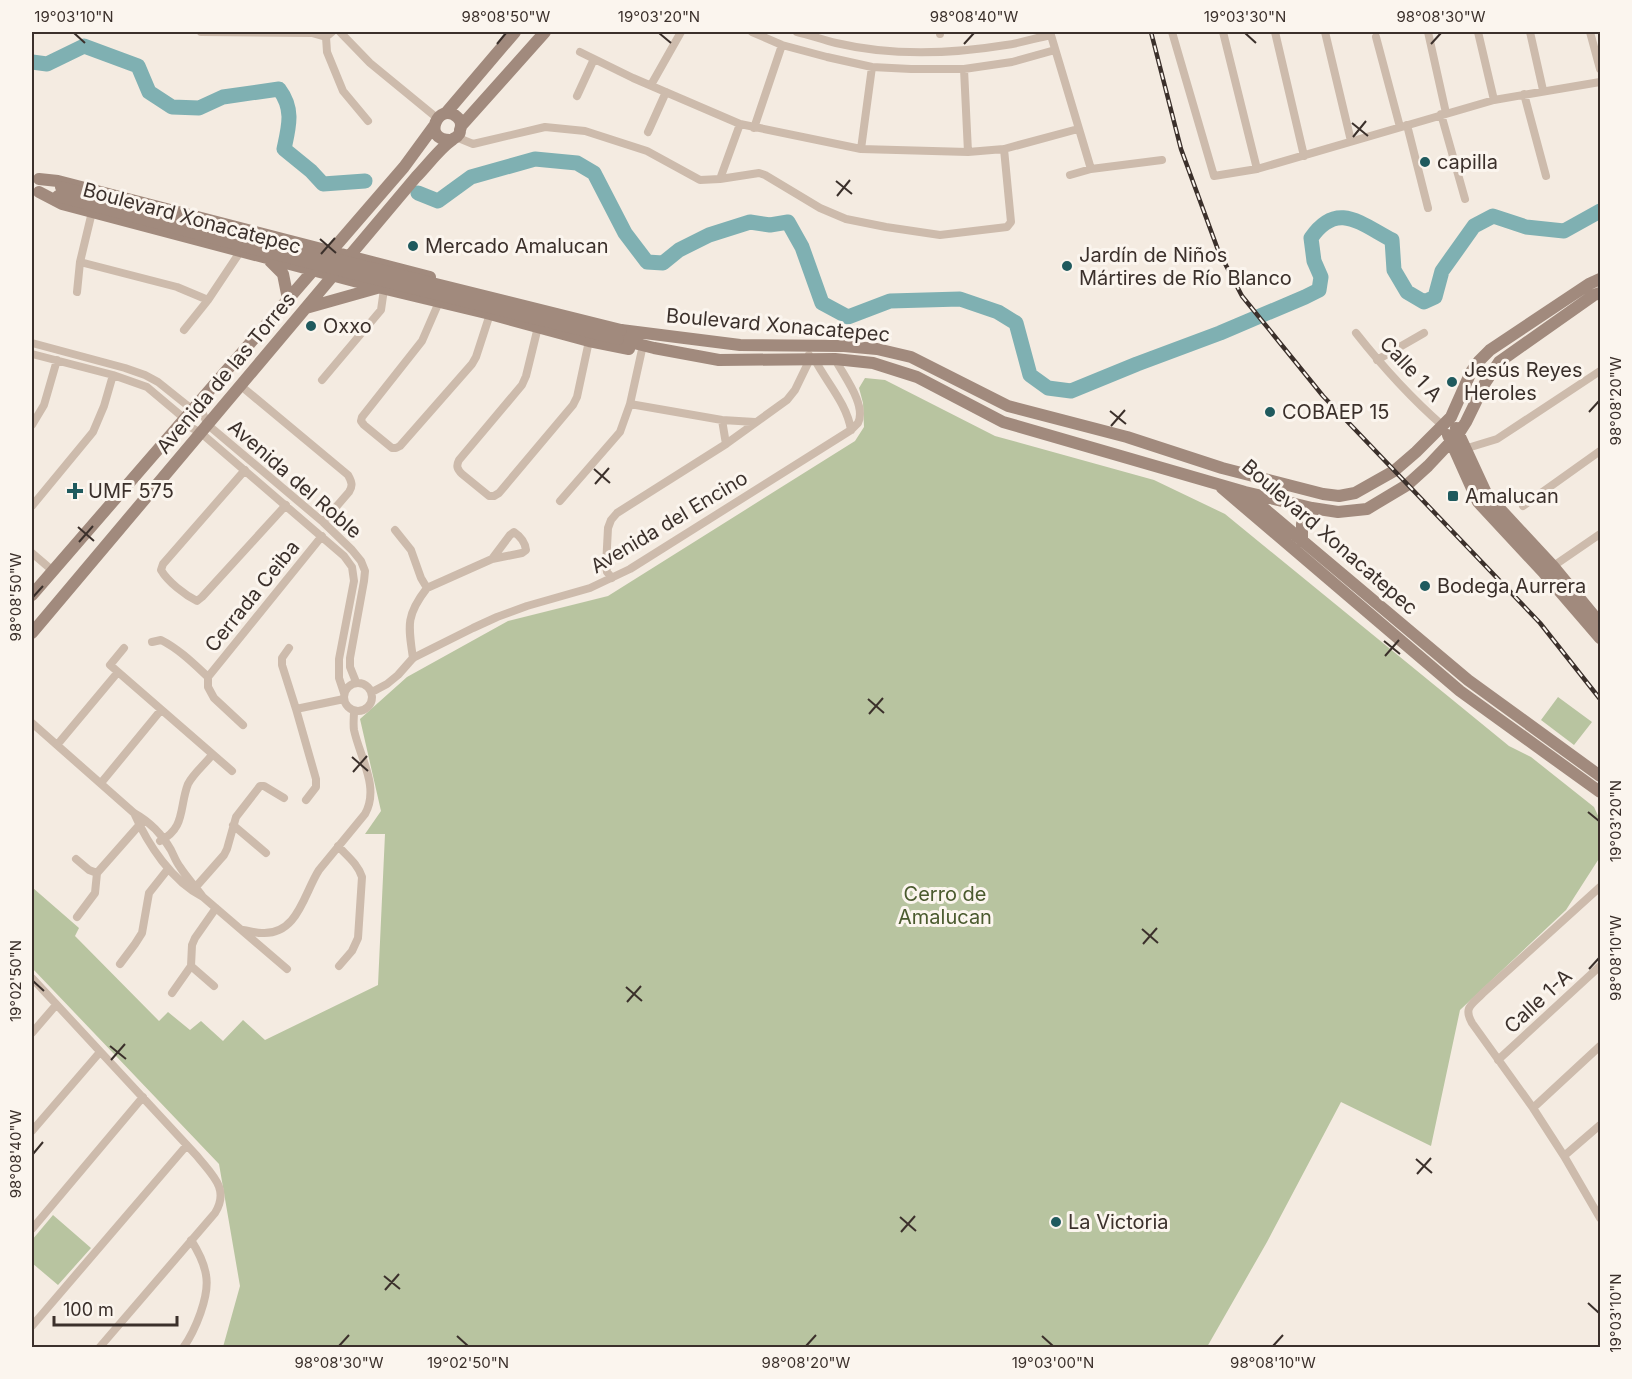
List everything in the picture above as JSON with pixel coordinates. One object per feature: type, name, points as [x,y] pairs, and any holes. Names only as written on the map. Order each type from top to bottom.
[{"type":"street","points":[[201,32],[329,34],[327,52],[342,91],[368,121]]},
{"type":"street","points":[[340,32],[370,63],[439,119]]},
{"type":"street","name":"Avenida de las Torres","points":[[32,595],[404,167],[439,119],[514,32]]},
{"type":"street","name":"Avenida de las Torres","points":[[32,633],[416,177],[545,32]]},
{"type":"street","points":[[651,85],[681,32]]},
{"type":"street","points":[[752,32],[782,45],[872,67],[964,69],[1012,62],[1055,50]]},
{"type":"street","points":[[796,32],[836,44],[916,52],[962,51],[996,46],[1050,33],[1091,169]]},
{"type":"street","points":[[1172,32],[1214,176],[1257,169],[1494,100],[1600,82]]},
{"type":"street","points":[[1223,32],[1257,169]]},
{"type":"street","points":[[1275,32],[1304,156]]},
{"type":"street","points":[[1325,32],[1352,141]]},
{"type":"street","points":[[1428,32],[1444,114],[1465,199]]},
{"type":"street","points":[[1478,32],[1494,100]]},
{"type":"street","points":[[1530,32],[1544,90]]},
{"type":"street","points":[[1590,32],[1600,69]]},
{"type":"street","points":[[1376,38],[1428,208]]},
{"type":"street","points":[[754,128],[782,45]]},
{"type":"street","points":[[580,52],[740,124],[861,149],[968,152],[1004,149],[1078,129]]},
{"type":"street","points":[[577,96],[594,59]]},
{"type":"street","points":[[861,149],[872,67]]},
{"type":"street","points":[[964,69],[968,152]]},
{"type":"street","points":[[648,132],[666,92]]},
{"type":"street","points":[[1524,94],[1546,176]]},
{"type":"street","points":[[452,113],[456,116],[460,121],[456,134],[445,140],[439,137],[435,132],[439,119],[452,113]]},
{"type":"street","points":[[720,179],[740,124]]},
{"type":"street","points":[[456,134],[473,144],[545,127],[585,131],[647,151],[700,180],[759,173],[820,208],[846,219],[940,235],[1007,227],[1010,224],[1004,149]]},
{"type":"street","points":[[1070,175],[1091,169],[1162,160]]},
{"type":"street","points":[[404,167],[416,177]]},
{"type":"street","name":"Boulevard Xonacatepec","points":[[35,185],[58,181],[650,333]]},
{"type":"street","name":"Boulevard Xonacatepec","points":[[35,185],[246,237],[620,335],[646,347]]},
{"type":"street","name":"Boulevard Xonacatepec","points":[[35,185],[62,204],[269,260],[490,314],[589,341],[646,347],[719,360],[835,359],[873,363],[917,377],[1003,422],[1218,484],[1460,691],[1600,792]]},
{"type":"street","points":[[77,292],[80,262],[92,212]]},
{"type":"street","points":[[293,266],[305,257],[305,248],[300,243]]},
{"type":"street","points":[[184,330],[208,300],[240,252]]},
{"type":"street","points":[[269,260],[283,274],[288,299]]},
{"type":"street","points":[[80,262],[177,287],[208,300]]},
{"type":"street","points":[[322,380],[381,310],[377,288],[363,280],[361,272],[365,266],[374,262]]},
{"type":"street","points":[[1222,468],[1323,494],[1339,496],[1355,493],[1394,471],[1447,422],[1471,372],[1485,355],[1589,284],[1600,279]]},
{"type":"street","points":[[306,308],[377,288]]},
{"type":"street","points":[[1458,444],[1485,383],[1499,362],[1600,293]]},
{"type":"street","points":[[513,320],[518,298]]},
{"type":"street","points":[[439,302],[423,341],[364,412],[361,421],[392,448],[400,446],[472,364],[490,314]]},
{"type":"street","points":[[538,327],[522,384],[457,465],[462,474],[489,496],[499,493],[573,405],[577,397],[589,341]]},
{"type":"street","name":"Boulevard Xonacatepec","points":[[620,335],[650,333],[740,345],[844,346],[877,349],[911,357],[1008,406],[1127,437],[1222,468],[1245,492],[1468,680],[1600,776]]},
{"type":"street","name":"Calle 1 A","points":[[1356,333],[1377,360],[1430,414],[1447,422]]},
{"type":"street","points":[[1377,360],[1424,333]]},
{"type":"street","name":"Avenida del Roble","points":[[32,343],[124,368],[158,382],[189,414],[192,428],[205,429],[323,522],[352,550],[361,561],[365,571],[350,658],[350,667],[356,682]]},
{"type":"street","points":[[807,345],[813,360],[843,406],[851,430]]},
{"type":"street","points":[[560,501],[620,432],[646,347]]},
{"type":"street","name":"Avenida del Roble","points":[[32,354],[113,375],[147,387],[189,414],[203,414],[205,429],[245,470],[344,556],[352,567],[354,581],[339,659],[339,678],[344,696]]},
{"type":"street","points":[[835,359],[855,392],[860,414],[858,424],[851,430]]},
{"type":"street","points":[[32,425],[44,405],[57,360]]},
{"type":"street","points":[[612,578],[606,566],[608,528],[617,513],[726,444],[787,400],[813,360]]},
{"type":"street","points":[[1200,462],[1218,484],[1245,492],[1338,512],[1367,509],[1407,485],[1458,444],[1497,439],[1600,371]]},
{"type":"street","points":[[32,506],[93,432],[113,375]]},
{"type":"street","points":[[241,386],[348,475],[352,481],[349,492],[323,522]]},
{"type":"street","points":[[630,404],[722,420],[755,422]]},
{"type":"street","points":[[722,420],[726,444]]},
{"type":"street","points":[[1447,422],[1487,495],[1549,569],[1600,623]]},
{"type":"street","name":"Avenida del Encino","points":[[372,692],[398,675],[413,658],[497,617],[590,588],[630,569],[851,430]]},
{"type":"street","points":[[1523,506],[1600,451]]},
{"type":"street","points":[[245,470],[163,564],[161,570],[164,575],[197,601],[286,505]]},
{"type":"street","points":[[1302,541],[1302,524],[1312,508]]},
{"type":"street","points":[[395,531],[411,550],[427,588]]},
{"type":"street","points":[[413,658],[409,632],[410,622],[418,600],[427,588],[492,559],[522,553],[526,550],[526,544],[514,532],[492,559]]},
{"type":"street","points":[[1549,569],[1600,534]]},
{"type":"street","name":"Cerrada Ceiba","points":[[208,677],[322,536]]},
{"type":"street","points":[[32,553],[52,571]]},
{"type":"street","points":[[1549,569],[1600,638]]},
{"type":"street","points":[[152,642],[161,640],[170,644],[208,677],[208,687],[214,698],[243,725]]},
{"type":"street","points":[[124,648],[110,664],[232,771]]},
{"type":"street","points":[[289,648],[281,662],[317,783],[314,791],[306,800]]},
{"type":"street","points":[[57,745],[118,672]]},
{"type":"street","points":[[356,682],[363,683],[372,692],[370,704],[366,709],[354,711],[345,704],[344,696],[348,686],[356,682]]},
{"type":"street","points":[[296,709],[344,696]]},
{"type":"street","points":[[100,783],[161,710]]},
{"type":"street","points":[[243,930],[264,934],[284,928],[300,908],[319,870],[370,805],[370,784],[354,729],[354,711]]},
{"type":"street","points":[[32,723],[166,843],[194,889],[287,969]]},
{"type":"street","points":[[166,843],[179,823],[191,780],[212,755]]},
{"type":"street","points":[[194,889],[228,849],[236,817],[260,786],[284,798]]},
{"type":"street","points":[[142,822],[168,869],[182,884],[194,889]]},
{"type":"street","points":[[77,917],[95,893],[98,873],[142,822]]},
{"type":"street","points":[[233,825],[266,853]]},
{"type":"street","points":[[156,851],[158,843],[166,843]]},
{"type":"street","points":[[338,846],[355,863],[362,877],[358,938],[352,951],[339,966]]},
{"type":"street","points":[[76,859],[89,870],[98,873]]},
{"type":"street","points":[[120,964],[139,939],[149,893],[168,869]]},
{"type":"street","points":[[1599,1212],[1533,1108],[1468,1016],[1467,1011],[1600,887]]},
{"type":"street","points":[[172,993],[191,966],[192,945],[195,938],[216,908]]},
{"type":"street","points":[[191,966],[214,986]]},
{"type":"street","name":"Calle 1-A","points":[[1498,1060],[1600,966]]},
{"type":"street","points":[[32,978],[187,1145],[218,1183],[222,1196],[214,1213],[99,1347]]},
{"type":"street","points":[[32,1034],[56,1005]]},
{"type":"street","points":[[1533,1108],[1600,1046]]},
{"type":"street","points":[[32,1131],[100,1052]]},
{"type":"street","points":[[32,1228],[142,1097]]},
{"type":"street","points":[[1564,1156],[1600,1125]]},
{"type":"street","points":[[32,1326],[187,1145]]},
{"type":"street","points":[[183,1347],[196,1326],[206,1290],[206,1276],[200,1254],[191,1240]]},
{"type":"green space","name":"Cerro de Amalucan","points":[[865,378],[885,380],[995,436],[1154,480],[1225,514],[1509,746],[1531,757],[1594,807],[1600,820],[1600,857],[1566,910],[1460,1010],[1431,1146],[1341,1102],[1267,1242],[1207,1347],[223,1347],[240,1286],[219,1164],[32,968],[33,888],[79,928],[75,936],[159,1021],[168,1012],[190,1030],[201,1021],[223,1041],[243,1020],[265,1040],[378,985],[385,834],[365,834],[381,811],[360,719],[407,677],[508,621],[608,596],[855,441],[864,427],[863,403],[859,388]]},
{"type":"green space","points":[[1558,697],[1592,722],[1574,745],[1541,720]]},
{"type":"green space","points":[[53,1215],[91,1248],[58,1285],[32,1263],[32,1240]]},
{"type":"waterway","points":[[32,62],[47,64],[84,46],[138,66],[149,92],[172,107],[199,108],[223,97],[279,89],[287,104],[289,118],[284,149],[323,184],[365,181]]},
{"type":"waterway","points":[[418,193],[438,201],[471,177],[535,159],[577,163],[594,173],[625,233],[647,262],[663,263],[679,250],[709,235],[750,222],[770,225],[788,222],[802,247],[822,303],[848,317],[890,301],[960,299],[998,312],[1016,323],[1030,375],[1048,388],[1071,391],[1220,333],[1319,290],[1321,277],[1314,261],[1311,238],[1330,220],[1340,218],[1360,222],[1392,240],[1394,270],[1407,292],[1424,302],[1435,297],[1442,271],[1474,226],[1493,216],[1526,227],[1564,231],[1600,211]]},
{"type":"railway","points":[[1151,32],[1181,149],[1218,250],[1242,296],[1323,396],[1540,623],[1600,699]]},
{"type":"place","name":"capilla","points":[[1425,162]]},
{"type":"place","name":"Mercado Amalucan","points":[[413,246]]},
{"type":"place","name":"Jardín de Niños Mártires de Río Blanco","points":[[1067,266]]},
{"type":"place","name":"Oxxo","points":[[311,326]]},
{"type":"place","name":"Jesús Reyes Heroles","points":[[1452,382]]},
{"type":"place","name":"COBAEP 15","points":[[1270,412]]},
{"type":"place","name":"UMF 575","points":[[75,491]]},
{"type":"place","name":"Amalucan","points":[[1453,496]]},
{"type":"place","name":"Bodega Aurrera","points":[[1425,586]]},
{"type":"place","name":"La Victoria","points":[[1056,1222]]}]
